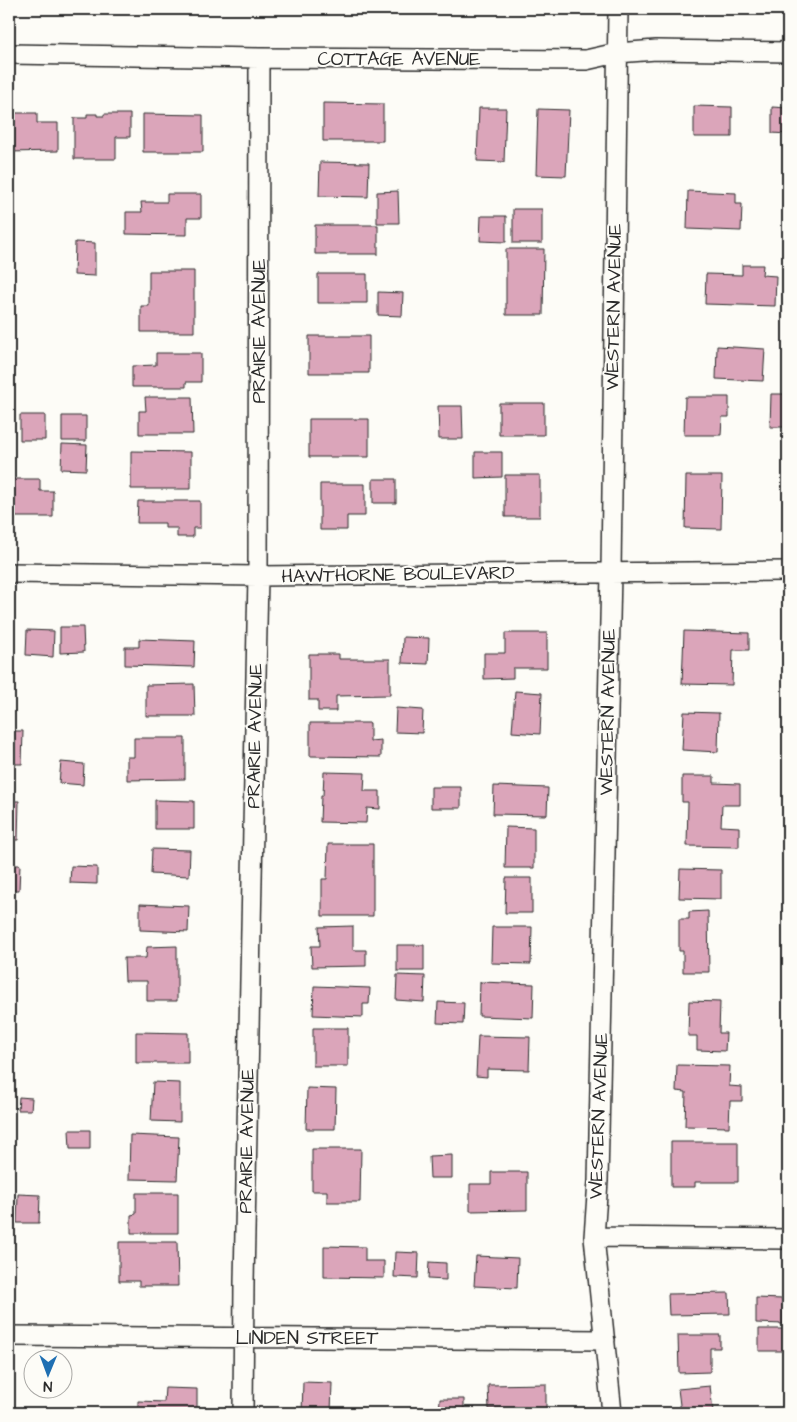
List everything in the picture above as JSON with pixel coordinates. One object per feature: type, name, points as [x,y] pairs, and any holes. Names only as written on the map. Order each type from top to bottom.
[{"type":"street","name":"WESTERN AVENUE","points":[[612,1413],[594,1237],[598,1181],[611,572],[618,9]]},
{"type":"street","name":"COTTAGE AVENUE","points":[[9,54],[586,60],[617,53],[656,50],[788,52]]},
{"type":"street","name":"PRAIRIE AVENUE","points":[[243,1413],[258,576],[259,58]]},
{"type":"street","name":"HAWTHORNE BOULEVARD","points":[[9,573],[258,576],[788,571]]},
{"type":"street","points":[[594,1237],[788,1239]]},
{"type":"street","name":"LINDEN STREET","points":[[9,1336],[605,1340]]},
{"type":"building","points":[[323,103],[383,104],[383,141],[323,141]]},
{"type":"building","points":[[694,106],[732,107],[732,137],[694,137]]},
{"type":"building","points":[[772,107],[788,108],[788,134],[772,133]]},
{"type":"building","points":[[479,108],[506,108],[504,162],[477,161]]},
{"type":"building","points":[[538,109],[569,110],[566,176],[536,175]]},
{"type":"building","points":[[9,113],[37,113],[37,123],[58,123],[58,151],[9,152]]},
{"type":"building","points":[[87,114],[104,116],[104,114],[130,114],[130,137],[116,137],[116,159],[74,159],[74,118],[87,118]]},
{"type":"building","points":[[143,114],[203,115],[203,152],[143,152]]},
{"type":"building","points":[[320,162],[369,163],[368,197],[319,196]]},
{"type":"building","points":[[398,191],[399,223],[377,223],[377,192]]},
{"type":"building","points":[[688,191],[736,193],[736,204],[742,204],[741,231],[687,229]]},
{"type":"building","points":[[167,194],[201,194],[201,218],[187,218],[187,235],[126,234],[126,212],[142,212],[141,202],[167,202]]},
{"type":"building","points":[[513,209],[542,209],[542,243],[513,243]]},
{"type":"building","points":[[481,216],[506,216],[506,242],[480,241]]},
{"type":"building","points":[[315,225],[378,225],[378,254],[315,254]]},
{"type":"building","points":[[75,242],[95,243],[95,276],[74,275]]},
{"type":"building","points":[[506,249],[544,249],[543,315],[506,315]]},
{"type":"building","points":[[742,265],[763,265],[762,275],[776,276],[775,306],[705,304],[706,274],[742,275]]},
{"type":"building","points":[[149,271],[194,271],[194,332],[141,332],[141,306],[149,306]]},
{"type":"building","points":[[318,274],[367,274],[367,303],[318,303]]},
{"type":"building","points":[[378,292],[403,293],[402,316],[378,315]]},
{"type":"building","points":[[309,336],[369,336],[369,373],[309,373]]},
{"type":"building","points":[[717,346],[765,349],[763,381],[716,379]]},
{"type":"building","points":[[156,353],[201,353],[201,382],[186,382],[186,387],[132,387],[132,366],[156,365]]},
{"type":"building","points":[[771,394],[788,394],[788,427],[770,427]]},
{"type":"building","points":[[145,397],[192,397],[193,434],[139,434],[139,411],[146,411]]},
{"type":"building","points":[[685,397],[729,397],[729,417],[722,417],[721,435],[684,435]]},
{"type":"building","points":[[499,403],[544,403],[544,435],[499,435]]},
{"type":"building","points":[[438,406],[462,406],[463,439],[439,439]]},
{"type":"building","points":[[20,415],[45,415],[45,440],[20,440]]},
{"type":"building","points":[[62,416],[86,416],[86,441],[62,441]]},
{"type":"building","points":[[309,419],[369,419],[369,457],[309,457]]},
{"type":"building","points":[[62,444],[87,445],[86,470],[61,469]]},
{"type":"building","points":[[131,451],[191,452],[191,489],[131,489]]},
{"type":"building","points":[[475,452],[502,452],[502,477],[475,478]]},
{"type":"building","points":[[505,475],[540,475],[540,517],[505,517]]},
{"type":"building","points":[[686,476],[722,476],[721,529],[685,528]]},
{"type":"building","points":[[9,479],[40,479],[40,491],[53,491],[53,517],[9,517]]},
{"type":"building","points":[[373,479],[396,479],[396,503],[373,503]]},
{"type":"building","points":[[320,484],[365,484],[365,516],[347,516],[347,530],[320,530]]},
{"type":"building","points":[[138,501],[200,501],[200,528],[193,528],[193,537],[177,537],[177,528],[165,528],[165,523],[137,523]]},
{"type":"building","points":[[60,627],[83,627],[84,652],[60,653]]},
{"type":"building","points":[[27,630],[54,631],[53,657],[26,655]]},
{"type":"building","points":[[684,631],[749,633],[749,650],[733,650],[732,685],[682,684]]},
{"type":"building","points":[[505,633],[547,633],[547,668],[513,668],[513,678],[484,679],[484,653],[505,653]]},
{"type":"building","points":[[403,637],[429,638],[428,664],[402,663]]},
{"type":"building","points":[[139,639],[195,641],[194,667],[125,665],[125,647],[139,647]]},
{"type":"building","points":[[309,654],[339,654],[339,659],[390,659],[390,695],[336,696],[336,711],[318,711],[318,700],[309,700]]},
{"type":"building","points":[[194,684],[195,716],[146,716],[146,685]]},
{"type":"building","points":[[515,691],[542,693],[540,734],[512,732]]},
{"type":"building","points":[[396,708],[423,710],[422,733],[395,732]]},
{"type":"building","points":[[684,712],[719,713],[718,752],[682,750]]},
{"type":"building","points":[[310,723],[370,723],[370,741],[381,740],[381,757],[310,756]]},
{"type":"building","points":[[9,731],[23,731],[22,764],[9,764]]},
{"type":"building","points":[[134,738],[185,738],[185,779],[127,780],[127,757],[134,757]]},
{"type":"building","points":[[61,762],[84,764],[83,785],[59,783]]},
{"type":"building","points":[[324,772],[365,773],[364,791],[380,791],[380,809],[367,808],[366,823],[320,822]]},
{"type":"building","points":[[682,776],[714,776],[714,783],[740,784],[740,805],[722,805],[721,826],[739,827],[739,847],[687,846],[688,802],[682,802]]},
{"type":"building","points":[[494,786],[548,788],[547,815],[493,814]]},
{"type":"building","points":[[431,787],[461,787],[461,808],[431,808]]},
{"type":"building","points":[[155,800],[194,801],[194,829],[155,829]]},
{"type":"building","points":[[9,801],[19,801],[18,840],[9,840]]},
{"type":"building","points":[[506,827],[534,828],[534,868],[505,868]]},
{"type":"building","points":[[328,844],[373,844],[373,916],[322,916],[322,879],[327,879]]},
{"type":"building","points":[[152,849],[190,850],[189,876],[151,874]]},
{"type":"building","points":[[9,865],[20,865],[19,890],[9,890]]},
{"type":"building","points":[[71,866],[97,867],[97,884],[70,883]]},
{"type":"building","points":[[680,869],[721,870],[721,899],[679,898]]},
{"type":"building","points":[[506,878],[532,878],[532,913],[505,913]]},
{"type":"building","points":[[140,904],[189,906],[188,932],[140,930]]},
{"type":"building","points":[[708,911],[709,972],[683,972],[683,951],[679,951],[679,919],[689,919],[689,912]]},
{"type":"building","points":[[353,926],[353,950],[366,950],[366,966],[312,967],[311,946],[320,946],[319,927]]},
{"type":"building","points":[[492,927],[532,927],[531,964],[491,963]]},
{"type":"building","points":[[397,945],[424,945],[424,971],[397,971]]},
{"type":"building","points":[[177,946],[177,1001],[147,1001],[147,981],[125,981],[124,958],[146,958],[147,947]]},
{"type":"building","points":[[397,975],[425,976],[424,1002],[396,1000]]},
{"type":"building","points":[[480,982],[534,984],[533,1018],[479,1016]]},
{"type":"building","points":[[314,986],[370,988],[369,1004],[363,1004],[363,1017],[313,1015]]},
{"type":"building","points":[[689,1001],[720,1002],[719,1033],[726,1033],[725,1051],[697,1050],[697,1036],[688,1036]]},
{"type":"building","points":[[438,1002],[464,1003],[463,1024],[437,1023]]},
{"type":"building","points":[[313,1028],[348,1028],[348,1066],[313,1066]]},
{"type":"building","points":[[136,1032],[188,1033],[188,1063],[136,1063]]},
{"type":"building","points":[[478,1036],[530,1037],[529,1070],[487,1069],[487,1077],[476,1076]]},
{"type":"building","points":[[677,1065],[730,1066],[729,1086],[742,1087],[742,1101],[730,1101],[729,1127],[685,1126],[686,1092],[676,1091]]},
{"type":"building","points":[[153,1082],[180,1083],[180,1122],[151,1121]]},
{"type":"building","points":[[307,1088],[336,1089],[335,1129],[306,1129]]},
{"type":"building","points":[[19,1097],[32,1098],[31,1110],[18,1110]]},
{"type":"building","points":[[69,1130],[90,1130],[90,1149],[70,1149]]},
{"type":"building","points":[[130,1135],[179,1137],[177,1180],[129,1179]]},
{"type":"building","points":[[671,1142],[738,1142],[738,1182],[695,1182],[695,1187],[671,1187]]},
{"type":"building","points":[[312,1149],[361,1149],[360,1202],[327,1202],[327,1191],[312,1191]]},
{"type":"building","points":[[452,1155],[452,1178],[430,1178],[429,1156]]},
{"type":"building","points":[[491,1172],[527,1172],[527,1210],[470,1211],[470,1184],[491,1184]]},
{"type":"building","points":[[136,1193],[178,1193],[178,1233],[131,1233],[131,1215],[136,1214]]},
{"type":"building","points":[[18,1194],[40,1195],[39,1223],[17,1223]]},
{"type":"building","points":[[119,1242],[177,1242],[178,1286],[139,1286],[139,1281],[119,1281]]},
{"type":"building","points":[[324,1246],[365,1247],[365,1261],[384,1261],[384,1278],[324,1277]]},
{"type":"building","points":[[395,1252],[419,1253],[418,1278],[394,1277]]},
{"type":"building","points":[[476,1256],[518,1258],[517,1288],[474,1286]]},
{"type":"building","points":[[429,1262],[446,1263],[446,1280],[428,1279]]},
{"type":"building","points":[[729,1293],[730,1314],[669,1315],[668,1294]]},
{"type":"building","points":[[756,1298],[783,1299],[783,1324],[756,1323]]},
{"type":"building","points":[[759,1329],[783,1329],[783,1351],[759,1351]]},
{"type":"building","points":[[678,1335],[720,1335],[720,1348],[710,1348],[710,1372],[679,1373]]},
{"type":"building","points":[[303,1382],[332,1383],[331,1413],[302,1413]]},
{"type":"building","points":[[546,1384],[546,1413],[516,1413],[516,1408],[489,1409],[488,1385]]},
{"type":"building","points":[[710,1386],[713,1411],[681,1413],[678,1389]]},
{"type":"building","points":[[165,1388],[197,1389],[197,1413],[138,1413],[138,1401],[164,1402]]},
{"type":"building","points":[[440,1399],[464,1399],[464,1413],[439,1413]]}]
